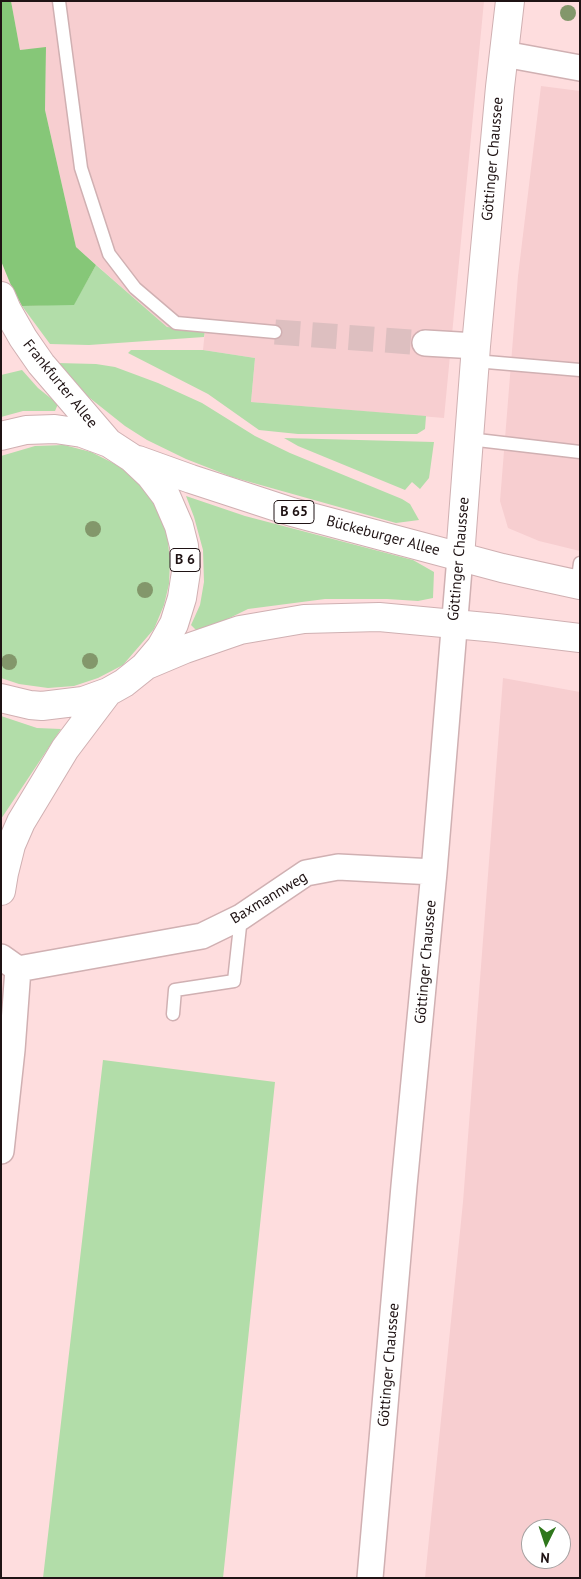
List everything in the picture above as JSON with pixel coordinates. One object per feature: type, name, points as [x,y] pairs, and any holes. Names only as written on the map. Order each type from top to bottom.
[{"type":"main road","name":"Göttinger Chaussee","points":[[460,557],[476,353],[500,87],[510,1]]},
{"type":"main road","name":"Frankfurter Allee","points":[[1,296],[23,338],[41,364],[109,443]]},
{"type":"main road","name":"B 6","points":[[1,436],[26,430],[55,429],[82,433],[109,443],[132,458],[150,475],[166,496],[179,526],[186,572],[182,598],[174,624],[161,647],[144,667],[124,683],[108,692],[83,701],[42,706],[1,698]]},
{"type":"main road","name":"Bückeburger Allee","points":[[132,458],[292,512],[530,575],[579,578]]},
{"type":"main road","points":[[144,667],[185,649],[240,630],[304,618],[378,617],[580,638]]},
{"type":"main road","name":"B 6","points":[[1,890],[9,854],[21,822],[65,749],[108,692]]},
{"type":"street","points":[[504,54],[580,68]]},
{"type":"street","points":[[425,343],[476,353]]},
{"type":"street","name":"Göttinger Chaussee","points":[[370,1578],[404,1186],[434,872],[460,557]]},
{"type":"street","name":"Baxmannweg","points":[[10,963],[202,936],[241,918],[306,873],[338,867],[434,872]]},
{"type":"street","points":[[1,1151],[12,1050],[10,963]]},
{"type":"lane","points":[[59,1],[81,168],[109,254],[135,288],[176,323],[275,332]]},
{"type":"lane","points":[[476,353],[580,370]]},
{"type":"lane","points":[[469,439],[580,452]]},
{"type":"lane","points":[[173,1014],[175,990],[234,981],[241,918]]},
{"type":"shaded area","points":[[11,1],[484,1],[444,418],[251,402],[255,358],[203,350],[205,330],[167,327],[76,247],[45,110],[46,48],[20,50]]},
{"type":"shaded area","points":[[541,86],[580,91],[580,551],[539,541],[508,528],[500,501],[518,276]]},
{"type":"shaded area","points":[[503,678],[580,692],[580,1578],[425,1578],[463,1202]]},
{"type":"green space","points":[[1,1],[11,1],[20,50],[46,47],[45,110],[76,247],[96,265],[74,305],[22,306],[1,261]]},
{"type":"green space","points":[[96,265],[167,327],[205,330],[204,337],[89,345],[50,344],[22,306],[74,304]]},
{"type":"green space","points":[[131,350],[203,350],[255,358],[251,402],[426,416],[425,429],[417,434],[298,434],[259,430],[208,394],[128,353]]},
{"type":"green space","points":[[57,363],[96,364],[115,367],[158,383],[202,403],[255,436],[290,453],[402,499],[410,504],[419,520],[396,523],[232,477],[186,459],[147,440],[125,426],[86,395]]},
{"type":"green space","points":[[22,370],[38,388],[58,404],[55,411],[23,411],[1,417],[1,375]]},
{"type":"green space","points":[[284,438],[434,442],[429,478],[420,489],[412,482],[405,490],[298,446]]},
{"type":"green space","points":[[64,445],[91,452],[115,464],[130,474],[147,492],[159,512],[167,532],[170,562],[169,584],[164,605],[154,629],[123,665],[98,678],[74,686],[48,688],[19,684],[1,678],[1,456],[35,446]]},
{"type":"green space","points":[[186,496],[245,516],[413,560],[434,572],[433,598],[418,601],[325,599],[248,609],[199,633],[191,625],[200,605],[204,582],[203,550]]},
{"type":"green space","points":[[1,716],[37,728],[61,729],[1,819]]},
{"type":"green space","points":[[103,1060],[275,1082],[223,1578],[43,1578]]},
{"type":"tunnel","points":[[275,332],[425,343]]}]
